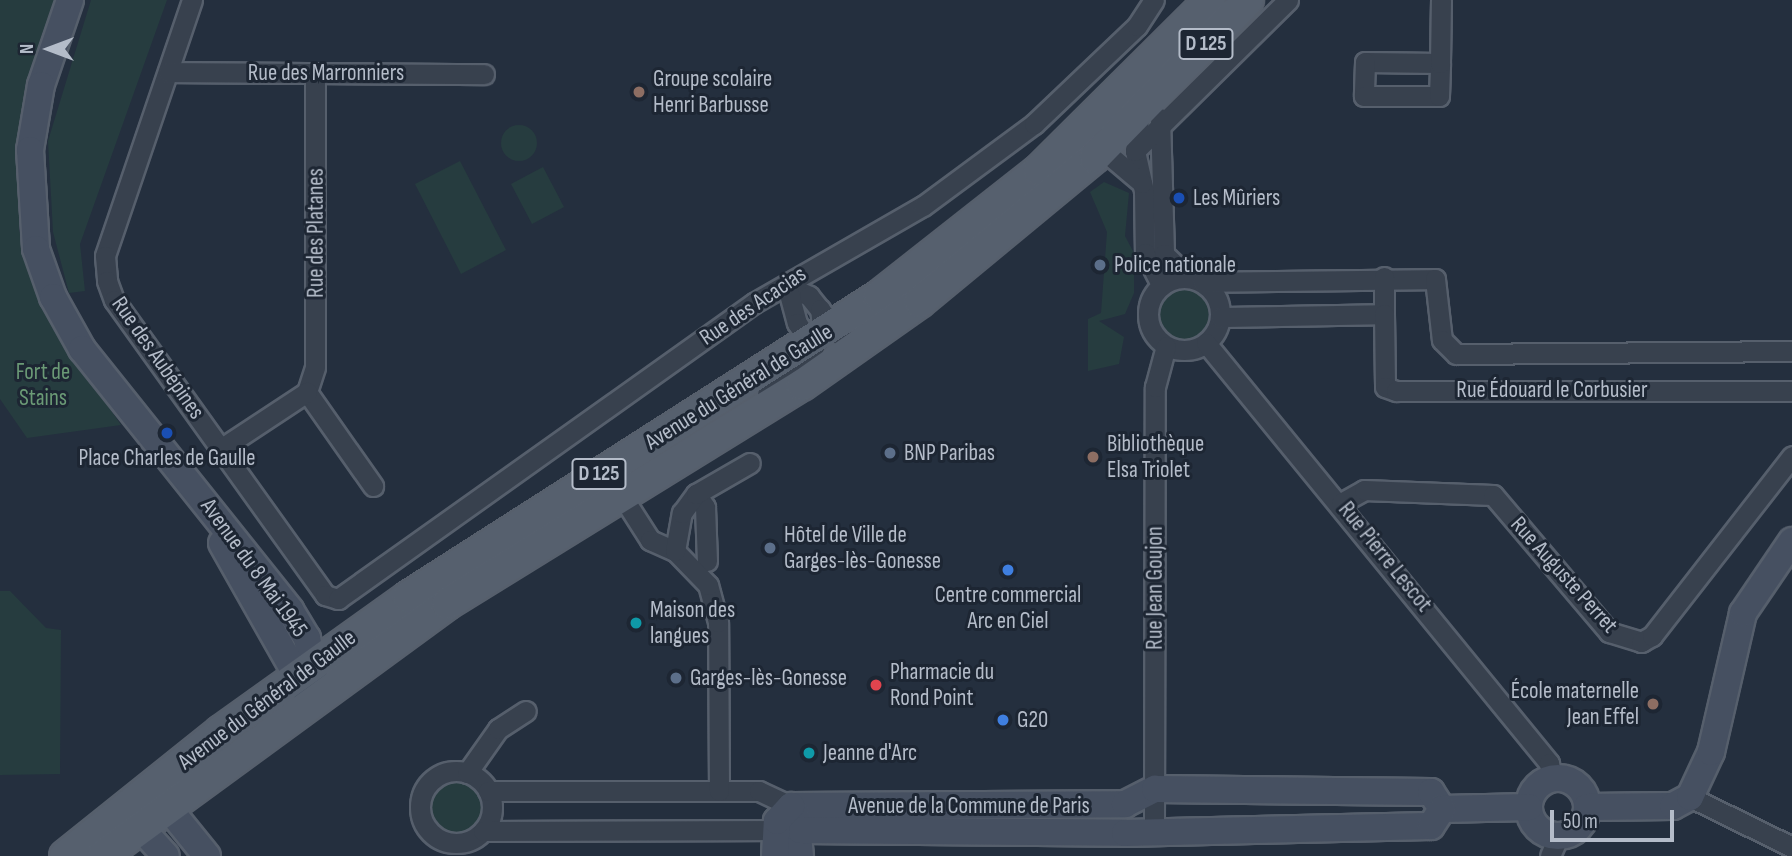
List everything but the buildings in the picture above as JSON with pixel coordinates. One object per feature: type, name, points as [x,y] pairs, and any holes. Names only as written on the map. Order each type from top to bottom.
[{"type":"main road","name":"Avenue du Général de Gaulle","points":[[307,679],[699,445],[822,339],[1000,203],[1101,112],[1210,0]]},
{"type":"main road","name":"Avenue du Général de Gaulle","points":[[822,339],[853,352],[999,240],[1152,109],[1248,0]]},
{"type":"main road","name":"Avenue du Général de Gaulle","points":[[65,856],[131,819],[307,679],[352,636],[565,495],[822,339]]},
{"type":"main road","name":"Avenue du Général de Gaulle","points":[[103,856],[131,819]]},
{"type":"street","name":"Avenue du 8 Mai 1945","points":[[70,0],[41,85],[30,150],[37,249],[82,349],[179,466],[301,628],[307,679]]},
{"type":"street","name":"Rue des Aubépines","points":[[192,0],[106,256],[107,281],[114,300],[325,594],[338,599]]},
{"type":"street","name":"Rue des Acacias","points":[[338,599],[754,303],[787,286],[816,263],[923,206],[1034,124],[1137,26],[1154,0]]},
{"type":"street","name":"Avenue du Général de Gaulle","points":[[1152,109],[1222,0]]},
{"type":"street","points":[[1161,285],[1147,267],[1143,184],[1135,150],[1152,109],[1288,0]]},
{"type":"street","points":[[1440,63],[1441,0]]},
{"type":"street","name":"Rue des Marronniers","points":[[168,72],[484,74]]},
{"type":"street","name":"Rue des Platanes","points":[[307,392],[315,367],[315,73]]},
{"type":"street","points":[[1101,112],[1114,104],[1152,109]]},
{"type":"street","points":[[1152,109],[1164,254],[1213,291],[1220,317],[1206,343],[1194,350],[1166,346],[1148,324],[1147,310],[1161,285]]},
{"type":"street","points":[[1103,150],[1143,184]]},
{"type":"street","name":"Rue Édouard le Corbusier","points":[[1384,277],[1385,387],[1396,391],[1792,391]]},
{"type":"street","name":"Rue Édouard le Corbusier","points":[[1195,280],[1384,277],[1435,279],[1442,340],[1456,354],[1792,351]]},
{"type":"street","points":[[1161,285],[1195,280]]},
{"type":"street","points":[[787,286],[797,323],[822,339]]},
{"type":"street","points":[[787,286],[822,339]]},
{"type":"street","points":[[1220,317],[1384,314]]},
{"type":"street","name":"Rue Pierre Lescot","points":[[1206,343],[1341,503],[1549,763],[1552,779]]},
{"type":"street","name":"Rue Jean Goujon","points":[[1154,831],[1155,387],[1166,346]]},
{"type":"street","points":[[222,448],[307,392],[373,486]]},
{"type":"street","name":"Rue Auguste Perret","points":[[1341,503],[1364,490],[1493,495],[1609,632],[1641,642],[1652,636],[1792,456]]},
{"type":"street","points":[[675,551],[682,513],[696,494],[750,463]]},
{"type":"street","name":"Avenue du 8 Mai 1945","points":[[179,466],[307,679]]},
{"type":"street","points":[[620,493],[650,540],[675,551],[708,585],[713,607],[719,791]]},
{"type":"street","points":[[696,494],[705,507],[707,561]]},
{"type":"street","points":[[1587,807],[1673,806],[1690,797],[1711,752],[1742,613],[1792,541]]},
{"type":"street","points":[[301,628],[352,636]]},
{"type":"street","points":[[467,773],[488,791],[491,812],[483,831],[463,850],[433,835],[421,806],[434,779],[467,773],[498,729],[526,711]]},
{"type":"street","points":[[1552,779],[1576,785],[1587,807],[1575,831],[1554,846],[1541,831],[1529,807],[1535,789],[1552,779]]},
{"type":"street","name":"Avenue de la Commune de Paris","points":[[483,831],[1154,831],[1431,826],[1442,809],[1431,792],[1155,789],[1125,804],[792,830]]},
{"type":"street","name":"Avenue de la Commune de Paris","points":[[488,791],[759,791],[792,830]]},
{"type":"street","points":[[159,797],[207,856]]},
{"type":"street","points":[[1690,797],[1792,847]]},
{"type":"street","points":[[1442,809],[1529,807]]},
{"type":"street","points":[[131,819],[166,856]]},
{"type":"street","points":[[775,856],[792,830]]},
{"type":"green space","name":"Fort de Stains","points":[[0,0],[60,0],[19,177],[19,230],[59,334],[121,425],[27,438],[0,399]]},
{"type":"green space","points":[[91,0],[167,0],[80,244],[85,291],[69,293],[53,232],[48,141]]},
{"type":"green space","points":[[519,125],[532,130],[537,143],[532,156],[519,161],[506,156],[501,143],[506,130]]},
{"type":"green space","points":[[460,161],[506,250],[461,274],[415,184]]},
{"type":"green space","points":[[543,167],[564,207],[532,224],[511,184]]},
{"type":"green space","points":[[1104,182],[1129,193],[1125,236],[1134,253],[1134,293],[1125,314],[1099,321],[1124,337],[1119,364],[1088,371],[1088,319],[1101,313],[1107,232],[1090,192]]},
{"type":"green space","points":[[1182,288],[1201,296],[1209,315],[1201,334],[1182,342],[1163,334],[1155,315],[1163,296]]},
{"type":"green space","points":[[0,591],[10,591],[46,628],[61,630],[60,774],[0,775]]},
{"type":"green space","points":[[456,771],[476,777],[486,787],[492,807],[486,827],[476,837],[456,843],[436,837],[426,827],[420,807],[426,787],[436,777]]},
{"type":"place","name":"Groupe scolaire Henri Barbusse","points":[[639,92]]},
{"type":"place","name":"Les Mûriers","points":[[1179,198]]},
{"type":"place","name":"Police nationale","points":[[1100,265]]},
{"type":"place","name":"Place Charles de Gaulle","points":[[167,433]]},
{"type":"place","name":"BNP Paribas","points":[[890,453]]},
{"type":"place","name":"Bibliothèque Elsa Triolet","points":[[1093,457]]},
{"type":"place","name":"Hôtel de Ville de Garges-lès-Gonesse","points":[[770,548]]},
{"type":"place","name":"Centre commercial Arc en Ciel","points":[[1008,570]]},
{"type":"place","name":"Maison des langues","points":[[636,623]]},
{"type":"place","name":"Garges-lès-Gonesse","points":[[676,678]]},
{"type":"place","name":"Pharmacie du Rond Point","points":[[876,685]]},
{"type":"place","name":"École maternelle Jean Effel","points":[[1653,704]]},
{"type":"place","name":"G20","points":[[1003,720]]},
{"type":"place","name":"Jeanne d'Arc","points":[[809,753]]}]
